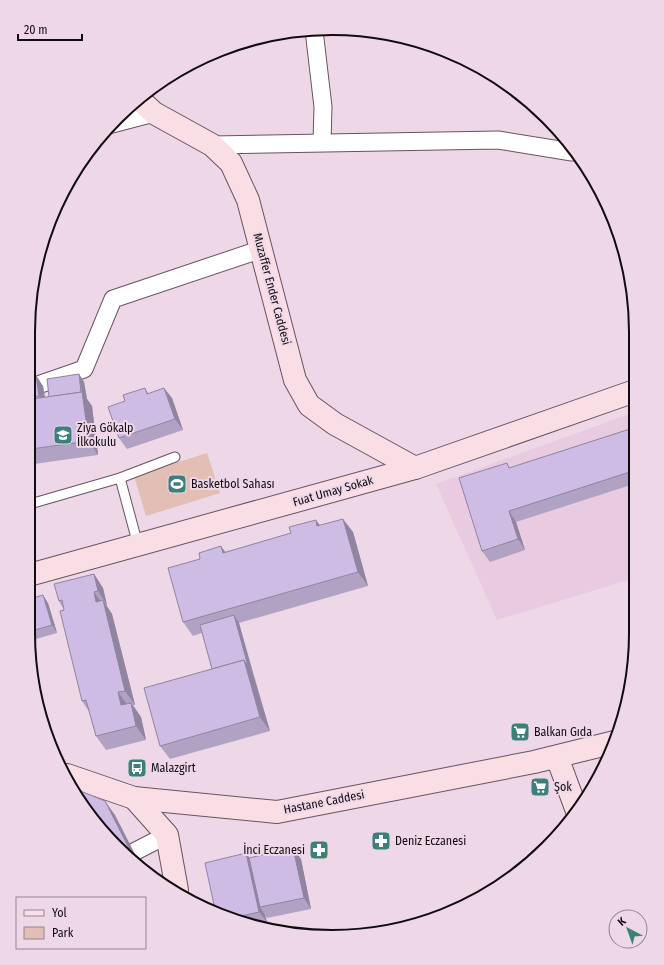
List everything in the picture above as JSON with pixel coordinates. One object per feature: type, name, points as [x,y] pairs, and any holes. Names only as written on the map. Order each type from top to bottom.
[{"type":"street","points":[[315,36],[323,107],[322,142]]},
{"type":"street","points":[[130,114],[146,106]]},
{"type":"street","name":"Muzaffer Ender Caddesi","points":[[146,106],[212,145],[231,163],[248,200],[295,380],[309,405],[335,424],[416,468]]},
{"type":"street","points":[[212,145],[498,140],[568,151]]},
{"type":"street","points":[[35,386],[84,369],[113,299],[262,249]]},
{"type":"street","name":"Fuat Umay Sokak","points":[[35,573],[416,468],[629,393]]},
{"type":"street","name":"Hastane Caddesi","points":[[72,777],[134,798],[277,812],[557,757],[607,744]]},
{"type":"street","points":[[557,757],[575,804]]},
{"type":"street","points":[[134,798],[167,835],[176,886]]},
{"type":"street","points":[[132,853],[167,835]]},
{"type":"lane","points":[[35,503],[120,478],[175,457]]},
{"type":"lane","points":[[120,478],[138,545]]},
{"type":"shaded area","points":[[629,414],[629,442],[467,489],[525,550],[516,522],[629,486],[629,580],[497,620],[436,484]]},
{"type":"green space","name":"Basketbol Sahası","points":[[207,453],[220,493],[146,516],[134,476]]},
{"type":"building","points":[[79,374],[81,392],[49,397],[47,379]]},
{"type":"building","points":[[35,375],[36,375],[39,396],[35,397]]},
{"type":"building","points":[[145,388],[147,394],[164,388],[175,419],[119,438],[108,407],[125,401],[123,395]]},
{"type":"building","points":[[82,392],[89,441],[35,448],[35,399]]},
{"type":"building","points":[[629,429],[629,472],[509,511],[518,539],[482,551],[459,478],[507,463],[509,468]]},
{"type":"building","points":[[343,519],[358,572],[183,622],[168,568],[200,559],[199,553],[221,546],[223,553],[291,533],[289,527],[316,520],[317,526]]},
{"type":"building","points":[[94,574],[98,591],[94,592],[96,602],[103,600],[125,691],[118,692],[121,705],[131,703],[136,726],[96,736],[86,700],[82,701],[60,611],[64,610],[62,600],[59,601],[54,584]]},
{"type":"building","points":[[43,595],[52,625],[35,630],[35,597]]},
{"type":"building","points":[[234,615],[248,666],[244,660],[212,669],[200,625]]},
{"type":"building","points":[[244,660],[260,717],[160,746],[144,688]]},
{"type":"building","points":[[81,791],[105,801],[130,851],[96,814]]},
{"type":"building","points":[[293,848],[304,898],[260,907],[249,858]]},
{"type":"building","points":[[246,853],[259,912],[242,916],[214,905],[205,863]]},
{"type":"place","name":"Ziya Gökalp İlkokulu","points":[[63,435]]},
{"type":"place","name":"Basketbol Sahası","points":[[177,484]]},
{"type":"place","name":"Balkan Gıda","points":[[520,732]]},
{"type":"place","name":"Malazgirt","points":[[137,768]]},
{"type":"place","name":"Şok","points":[[540,787]]},
{"type":"place","name":"Deniz Eczanesi","points":[[381,841]]},
{"type":"place","name":"İnci Eczanesi","points":[[319,850]]}]
